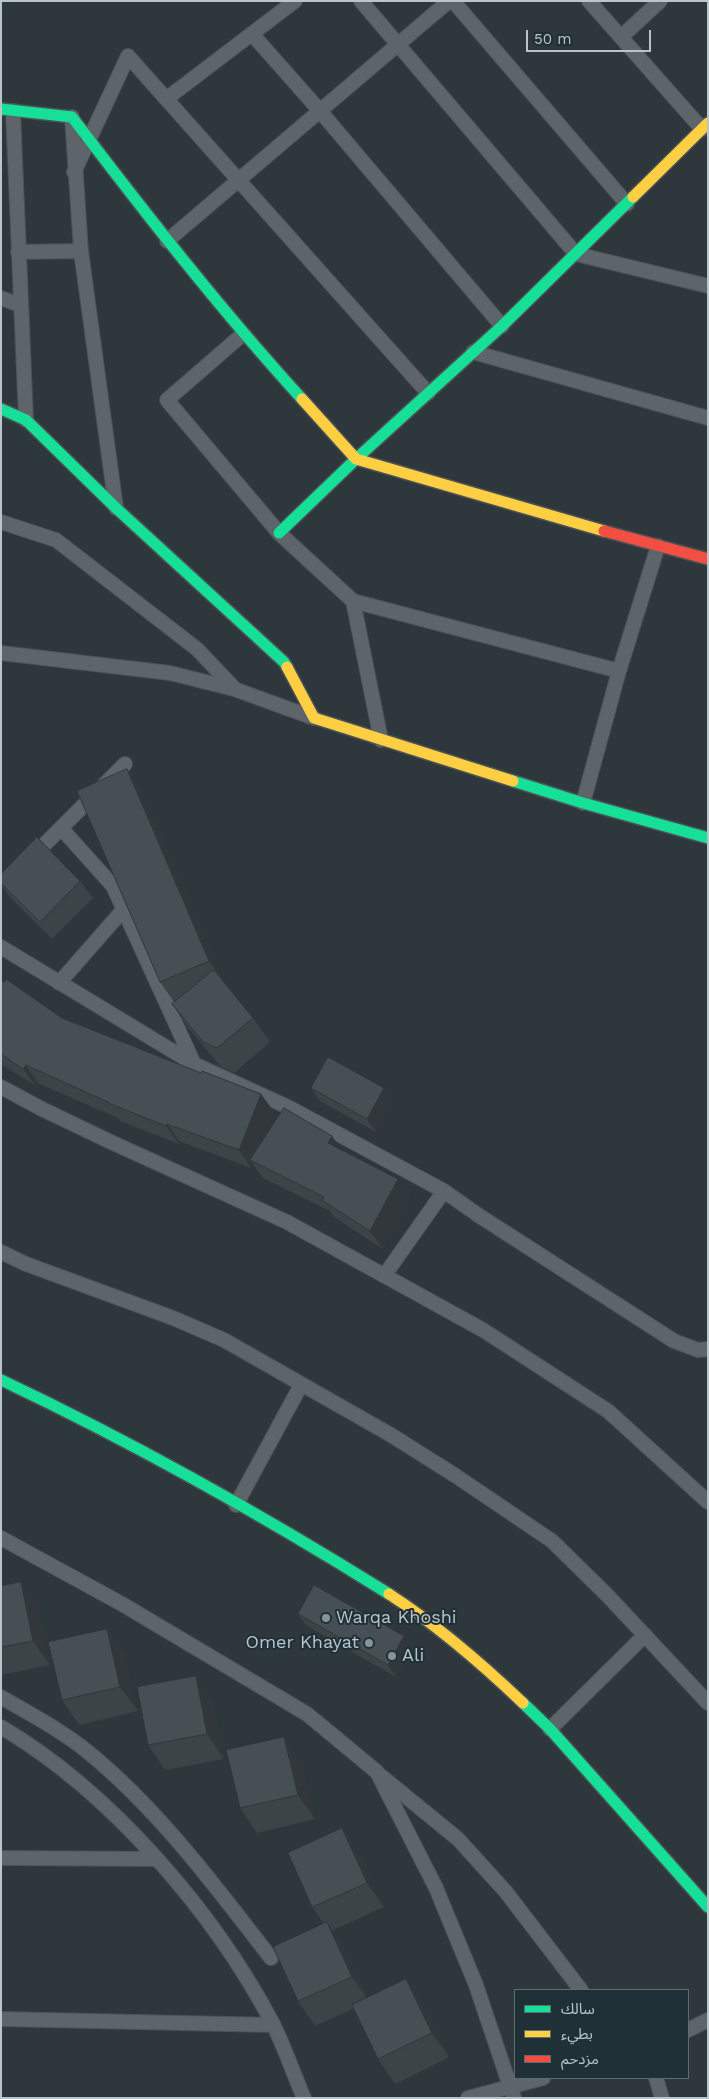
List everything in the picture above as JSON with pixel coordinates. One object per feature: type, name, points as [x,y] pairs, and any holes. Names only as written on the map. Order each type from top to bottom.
[{"type":"street","points":[[166,100],[294,1]]},
{"type":"street","points":[[361,1],[576,254],[708,286]]},
{"type":"street","points":[[167,241],[449,1]]},
{"type":"street","points":[[453,1],[627,204]]},
{"type":"street","points":[[279,533],[356,459],[502,326],[705,126],[589,1]]},
{"type":"street","points":[[621,37],[660,1]]},
{"type":"street","points":[[252,34],[320,111],[502,326]]},
{"type":"street","points":[[74,172],[128,56],[428,393]]},
{"type":"street","points":[[26,420],[18,252],[7,110],[72,117],[167,241],[243,334],[356,459],[708,559]]},
{"type":"street","points":[[72,117],[74,172],[81,251],[116,508]]},
{"type":"street","points":[[18,252],[81,251]]},
{"type":"street","points":[[1,298],[20,305]]},
{"type":"street","points":[[243,334],[167,400],[279,533],[353,601],[619,671]]},
{"type":"street","points":[[473,352],[708,418]]},
{"type":"street","points":[[1,409],[26,420],[116,508],[284,662],[314,718]]},
{"type":"street","points":[[1,522],[56,540],[197,649],[234,689]]},
{"type":"street","points":[[583,803],[619,671],[658,546]]},
{"type":"street","points":[[353,601],[382,740]]},
{"type":"street","points":[[1,653],[170,673],[234,689],[314,718],[583,803],[707,837]]},
{"type":"street","points":[[21,867],[125,764]]},
{"type":"street","points":[[61,828],[113,886],[194,1064]]},
{"type":"street","points":[[59,983],[124,909]]},
{"type":"street","points":[[1,947],[194,1064],[288,1107],[444,1191],[478,1215],[674,1341],[698,1350],[708,1349]]},
{"type":"street","points":[[1,1087],[113,1144],[287,1222],[483,1330],[608,1411],[708,1502]]},
{"type":"street","points":[[384,1276],[444,1191]]},
{"type":"street","points":[[1,1252],[26,1264],[173,1318],[224,1340],[391,1435],[456,1476],[544,1536],[608,1596],[708,1703]]},
{"type":"street","points":[[1,1380],[73,1414],[236,1505],[420,1614],[492,1675],[550,1729],[708,1907]]},
{"type":"street","points":[[236,1505],[301,1385]]},
{"type":"street","points":[[1,1538],[122,1604],[307,1714],[458,1839],[506,1892],[580,1989]]},
{"type":"street","points":[[550,1729],[645,1635]]},
{"type":"street","points":[[1,1697],[44,1722],[87,1751],[131,1792],[189,1853],[271,1958]]},
{"type":"street","points":[[1,1727],[76,1781],[157,1859],[222,1940],[273,2025],[304,2098]]},
{"type":"street","points":[[377,1772],[436,1888],[476,1985],[512,2092]]},
{"type":"street","points":[[1,1858],[157,1859]]},
{"type":"street","points":[[1,2019],[273,2025]]},
{"type":"street","points":[[689,2030],[708,2020]]},
{"type":"street","points":[[468,2098],[512,2092],[541,2079]]},
{"type":"street","points":[[656,2079],[662,2098]]},
{"type":"building","points":[[127,769],[209,961],[160,982],[77,791]]},
{"type":"building","points":[[37,837],[80,881],[40,922],[1,883],[1,874]]},
{"type":"building","points":[[214,970],[253,1018],[217,1048],[203,1042],[172,1004]]},
{"type":"building","points":[[6,979],[62,1018],[201,1073],[202,1071],[261,1094],[239,1150],[167,1124],[166,1126],[108,1103],[26,1065],[23,1069],[1,1054],[1,980],[4,982]]},
{"type":"building","points":[[328,1057],[384,1088],[367,1119],[311,1088]]},
{"type":"building","points":[[284,1108],[332,1136],[328,1143],[398,1179],[370,1231],[322,1200],[324,1197],[250,1160]]},
{"type":"building","points":[[21,1582],[33,1641],[1,1647],[1,1586]]},
{"type":"building","points":[[314,1585],[404,1636],[388,1665],[298,1614]]},
{"type":"building","points":[[107,1629],[120,1687],[62,1700],[48,1642]]},
{"type":"building","points":[[196,1676],[207,1734],[148,1745],[137,1687]]},
{"type":"building","points":[[284,1737],[298,1795],[240,1808],[226,1750]]},
{"type":"building","points":[[342,1828],[367,1883],[312,1907],[288,1853]]},
{"type":"building","points":[[327,1922],[352,1977],[298,2001],[273,1947]]},
{"type":"building","points":[[406,1979],[432,2033],[378,2059],[352,2005]]},
{"type":"traffic: fast","points":[[1,109],[72,117],[184,261],[302,399]]},
{"type":"traffic: fast","points":[[279,533],[356,459],[502,326],[633,197]]},
{"type":"traffic: fast","points":[[1,409],[26,420],[116,508],[284,662],[287,667]]},
{"type":"traffic: fast","points":[[513,781],[708,838]]},
{"type":"traffic: fast","points":[[1,1380],[100,1429],[198,1481],[389,1594]]},
{"type":"traffic: fast","points":[[523,1703],[550,1729],[708,1907]]},
{"type":"traffic: slow","points":[[633,197],[708,123]]},
{"type":"traffic: slow","points":[[302,399],[356,459],[604,531]]},
{"type":"traffic: slow","points":[[287,667],[314,718],[513,781]]},
{"type":"traffic: slow","points":[[389,1594],[424,1618],[458,1645],[523,1703]]},
{"type":"traffic: jam","points":[[604,531],[708,559]]},
{"type":"place","name":"Warqa Khoshi","points":[[326,1618]]},
{"type":"place","name":"Omer Khayat","points":[[369,1643]]},
{"type":"place","name":"Ali","points":[[392,1656]]}]
